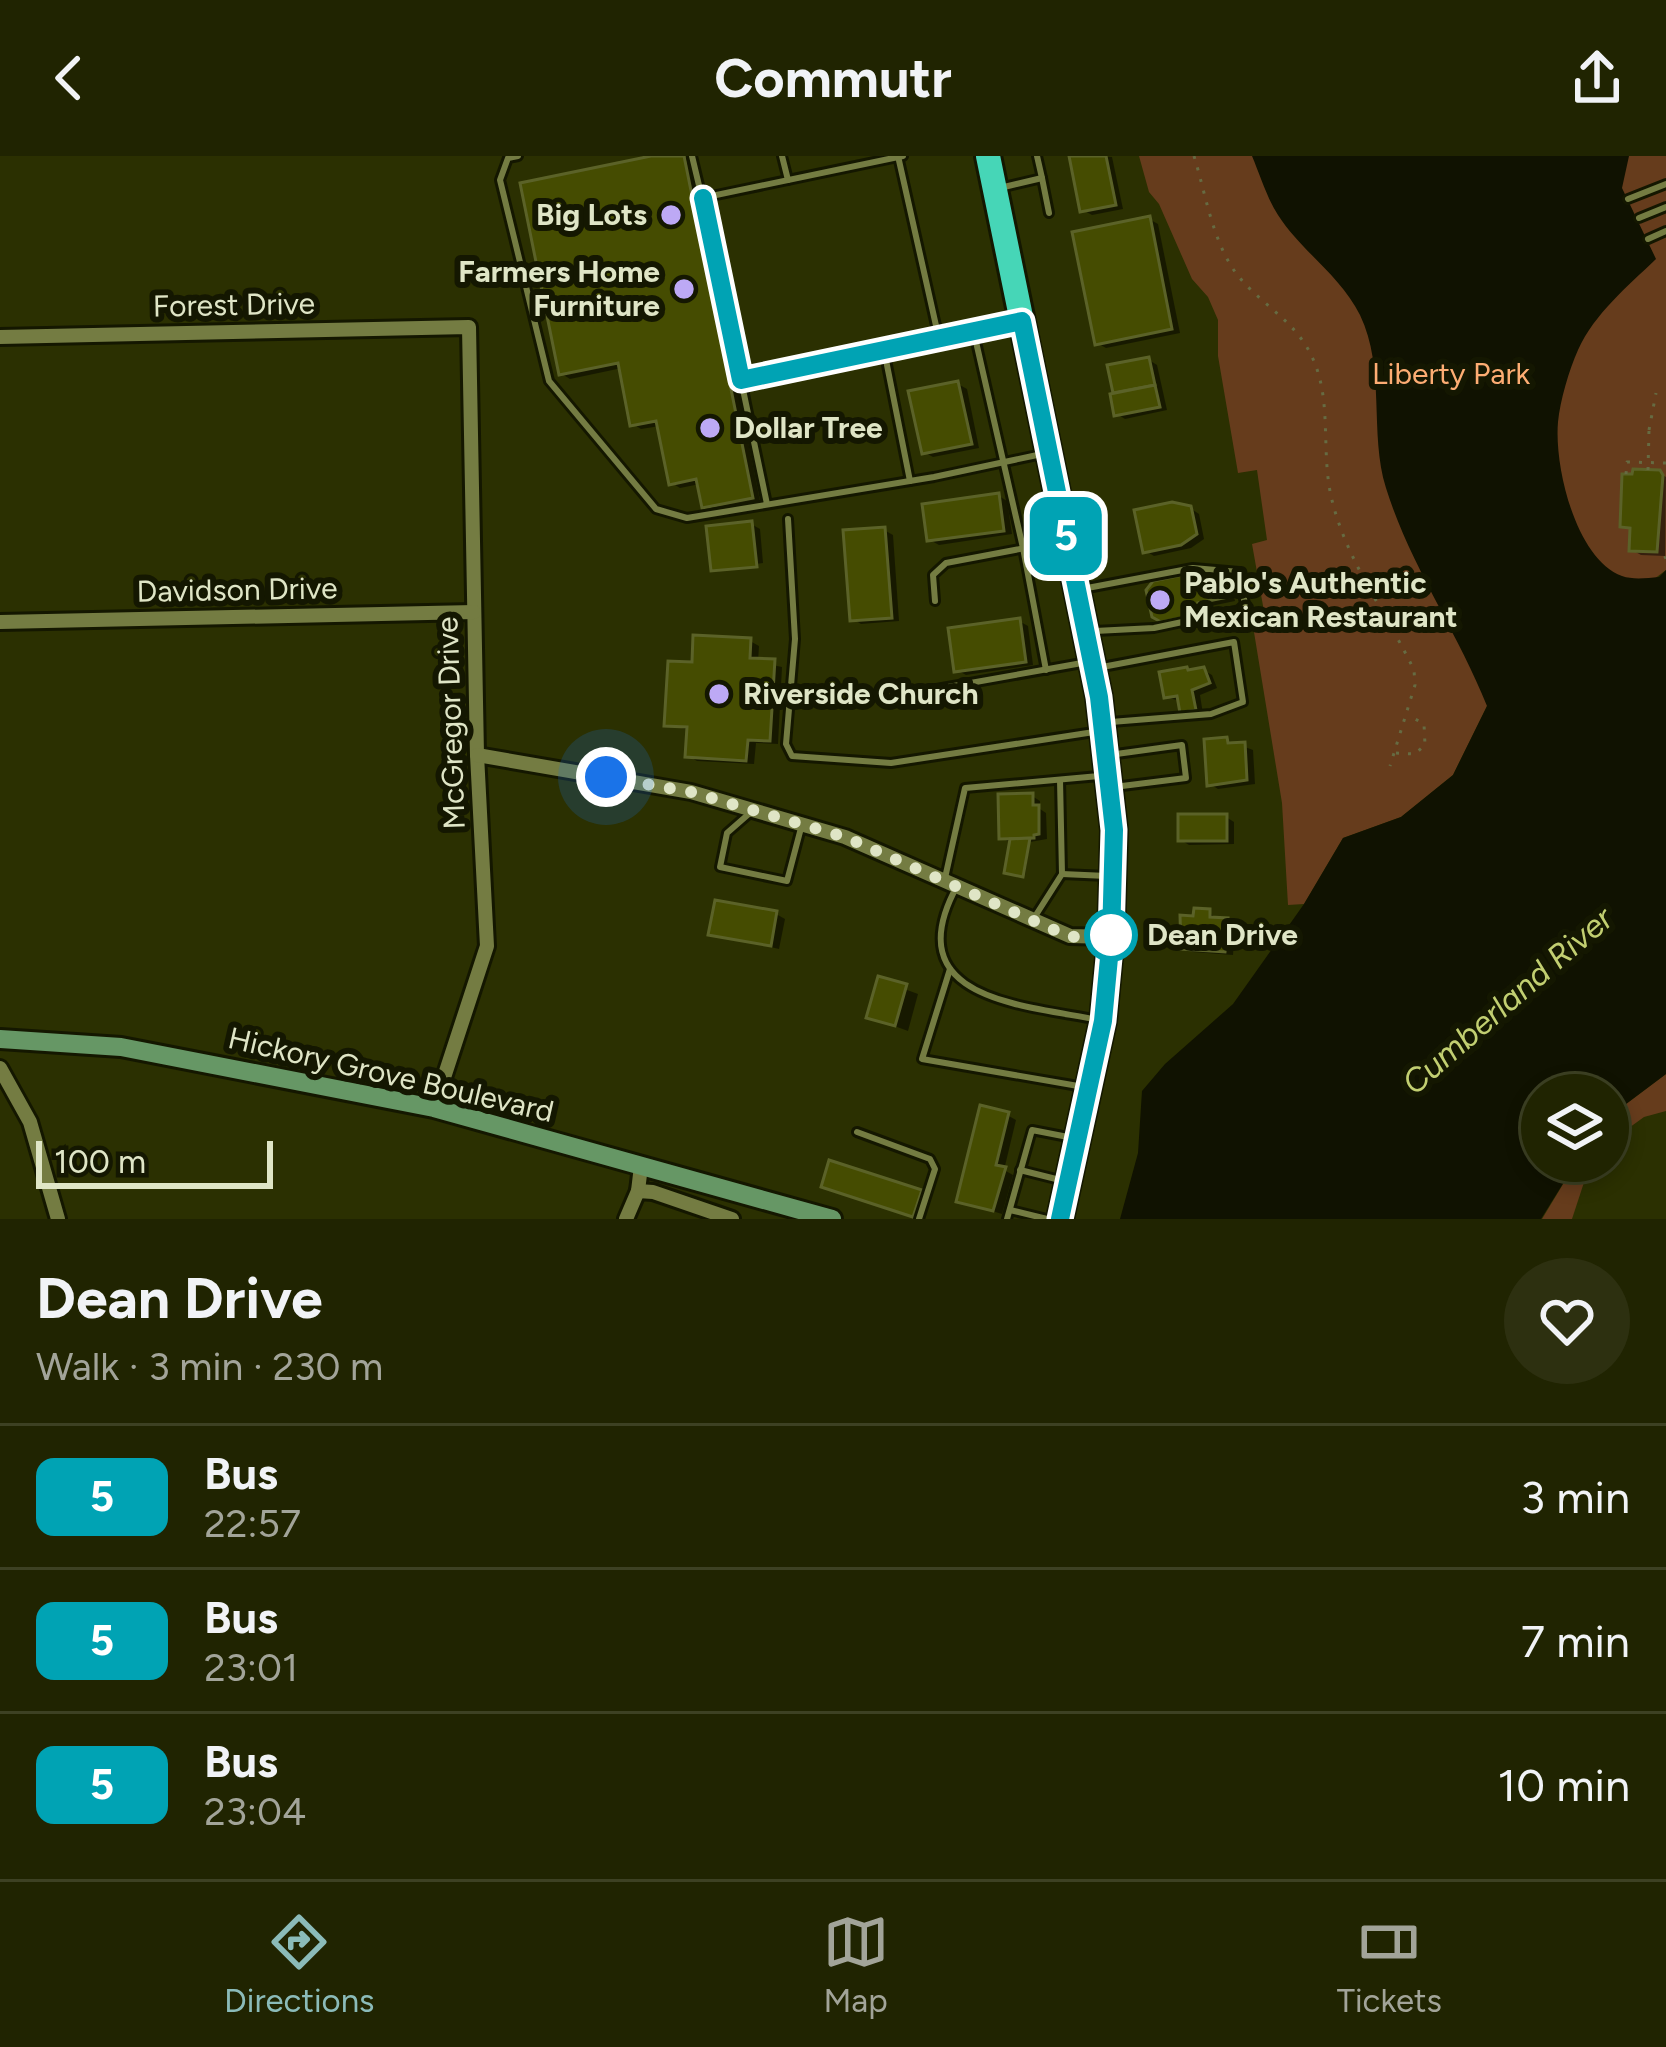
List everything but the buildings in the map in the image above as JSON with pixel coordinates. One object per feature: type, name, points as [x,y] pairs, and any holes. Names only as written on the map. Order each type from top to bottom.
[{"type":"highway","points":[[988,156],[1093,665],[1106,754],[1113,876],[1103,1021],[1060,1219]]},
{"type":"street","name":"Forest Drive","points":[[0,337],[469,327]]},
{"type":"street","name":"McGregor Drive","points":[[434,1108],[487,946],[477,755],[469,327]]},
{"type":"street","name":"Davidson Drive","points":[[0,622],[474,612]]},
{"type":"street","points":[[477,755],[691,792],[845,837],[1070,937],[1111,937]]},
{"type":"street","name":"Hickory Grove Boulevard","points":[[0,1039],[121,1047],[434,1108],[832,1219]]},
{"type":"street","points":[[0,1068],[30,1122],[58,1219]]},
{"type":"street","points":[[626,1219],[638,1192],[640,1166]]},
{"type":"street","points":[[638,1192],[652,1192],[732,1219]]},
{"type":"lane","points":[[518,156],[508,158],[500,180],[548,381],[656,509],[687,518],[910,481],[1048,452]]},
{"type":"lane","points":[[692,156],[767,504]]},
{"type":"lane","points":[[782,156],[788,180]]},
{"type":"lane","points":[[703,198],[900,156],[939,339]]},
{"type":"lane","points":[[1037,156],[1049,213]]},
{"type":"lane","points":[[994,189],[1042,178]]},
{"type":"lane","points":[[1628,199],[1666,184]]},
{"type":"lane","points":[[1639,218],[1666,207]]},
{"type":"lane","points":[[1648,238],[1666,231]]},
{"type":"lane","points":[[741,380],[1022,321]]},
{"type":"lane","points":[[974,332],[1046,670]]},
{"type":"lane","points":[[884,350],[910,481]]},
{"type":"lane","points":[[788,519],[795,639],[786,744],[792,757],[892,763],[1106,754],[1182,745],[1186,778],[1106,754]]},
{"type":"lane","points":[[935,601],[933,575],[946,563],[1067,540]]},
{"type":"lane","points":[[1077,590],[1193,568],[1239,572],[1245,604],[1239,610],[1154,628],[1086,632]]},
{"type":"lane","points":[[931,690],[1234,642],[1243,702],[1210,714],[1149,722],[1060,780],[965,788],[951,884],[940,920],[950,969],[967,988],[989,997],[1103,1021]]},
{"type":"lane","points":[[1033,920],[1062,874],[1060,780]]},
{"type":"lane","points":[[753,810],[727,833],[720,867],[787,881],[802,824]]},
{"type":"lane","points":[[1062,874],[1113,876]]},
{"type":"lane","points":[[950,969],[922,1059],[1088,1088]]},
{"type":"lane","points":[[1047,1219],[1008,1215],[1032,1130],[1076,1139]]},
{"type":"lane","points":[[857,1132],[930,1159],[934,1169],[920,1219]]},
{"type":"lane","points":[[1020,1171],[1067,1181]]},
{"type":"path","points":[[1194,156],[1216,230],[1239,277],[1279,312],[1313,358],[1321,381],[1325,464],[1338,524],[1416,678],[1390,766]]},
{"type":"path","points":[[1648,470],[1655,393]]},
{"type":"path","points":[[1626,474],[1627,462],[1666,463]]},
{"type":"path","points":[[1394,752],[1408,756],[1425,745],[1424,724],[1406,715]]},
{"type":"green space","name":"Liberty Park","points":[[1139,156],[1666,156],[1666,570],[1487,706],[1453,775],[1401,817],[1343,838],[1304,904],[1288,905],[1282,803],[1252,620],[1265,617],[1252,544],[1267,540],[1257,470],[1238,473],[1218,356],[1218,320],[1149,192]]},
{"type":"green space","points":[[1666,1074],[1666,1111],[1644,1117],[1629,1128],[1629,1102]]},
{"type":"green space","points":[[1564,1182],[1584,1182],[1572,1219],[1542,1219]]},
{"type":"water","name":"Cumberland River","points":[[1252,156],[1629,156],[1622,188],[1656,259],[1612,301],[1585,337],[1563,395],[1558,441],[1571,510],[1592,551],[1622,576],[1659,577],[1666,570],[1666,1074],[1629,1102],[1629,1074],[1521,1074],[1521,1182],[1564,1182],[1541,1219],[1120,1219],[1138,1153],[1142,1091],[1165,1064],[1233,1004],[1304,904],[1343,838],[1401,817],[1453,775],[1487,706],[1386,488],[1378,445],[1373,357],[1360,315],[1278,215]]},
{"type":"bus line","name":"5","points":[[703,198],[741,380],[1022,321],[1099,697],[1114,830],[1103,1021],[1060,1219]]},
{"type":"place","name":"Big Lots","points":[[671,215]]},
{"type":"place","name":"Farmers Home Furniture","points":[[684,289]]},
{"type":"place","name":"Dollar Tree","points":[[710,428]]},
{"type":"place","name":"Pablo's Authentic Mexican Restaurant","points":[[1160,600]]},
{"type":"place","name":"Riverside Church","points":[[719,694]]},
{"type":"place","name":"Dean Drive","points":[[1111,935]]},
{"type":"route","points":[[606,777],[691,792],[845,837],[1070,937],[1111,935]]}]
